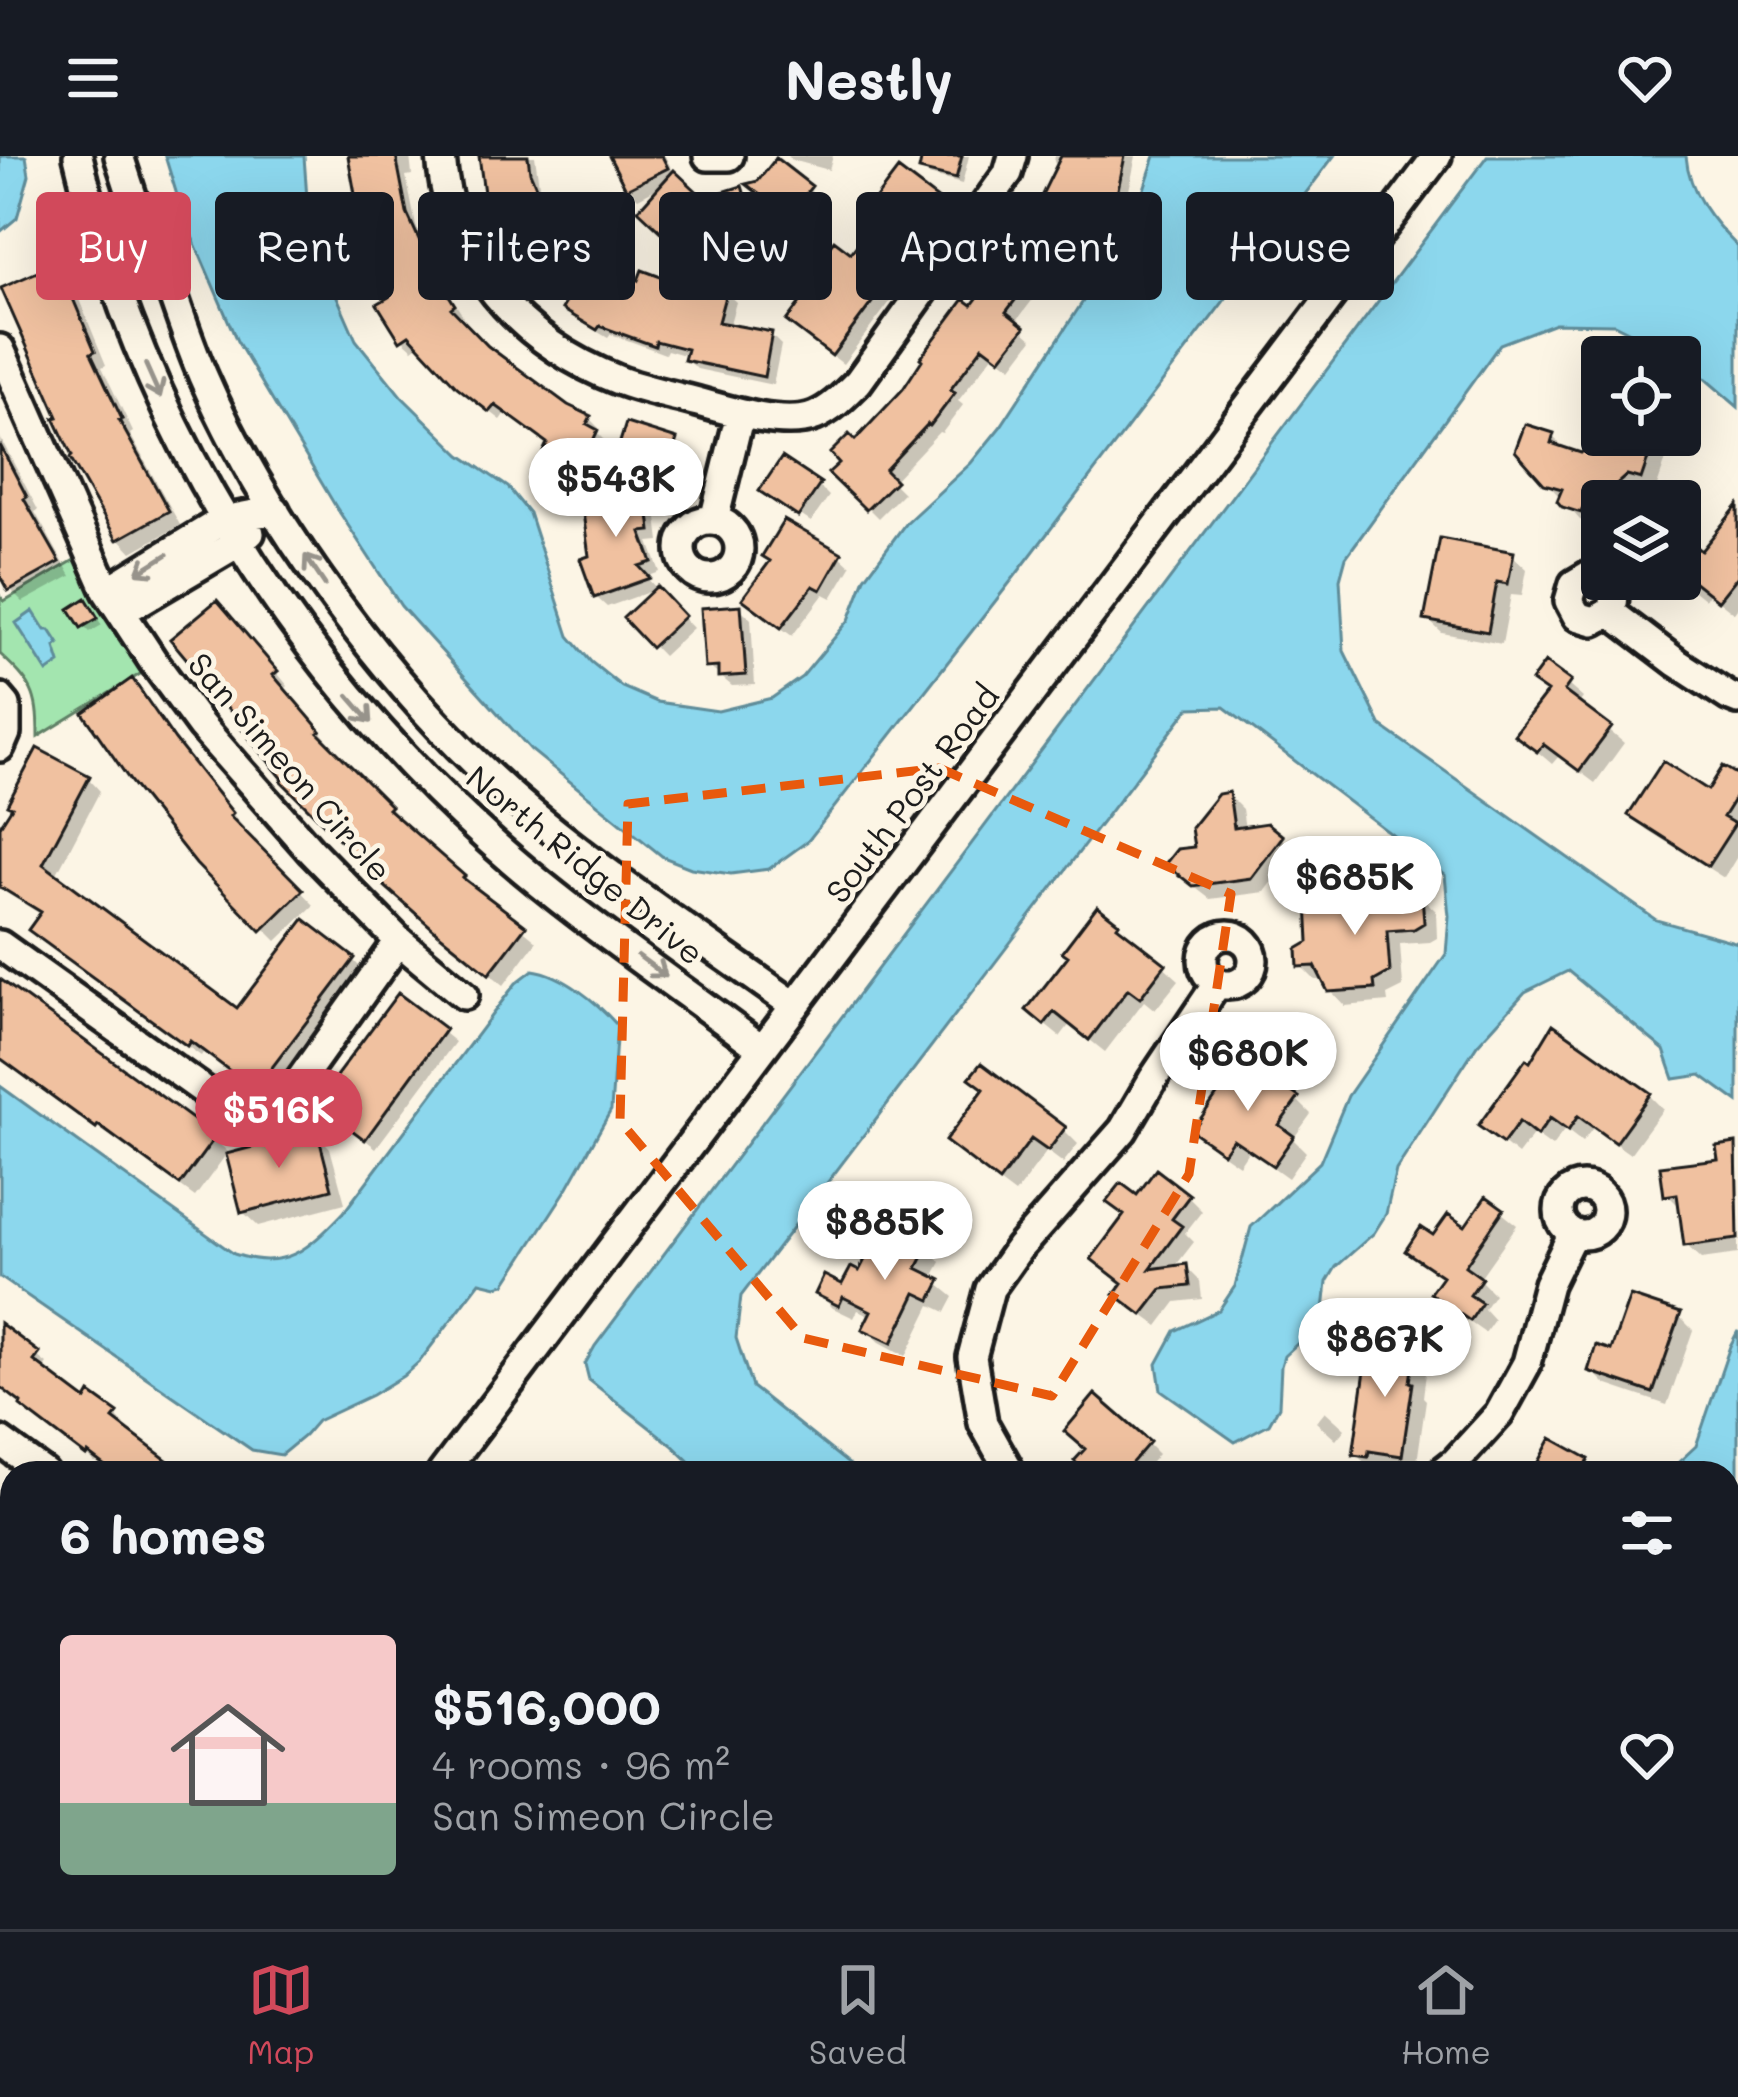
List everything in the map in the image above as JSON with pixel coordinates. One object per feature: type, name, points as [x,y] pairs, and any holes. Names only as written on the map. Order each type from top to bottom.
[{"type":"street","name":"North Ridge Drive","points":[[78,156],[88,192]]},
{"type":"street","name":"North Ridge Drive","points":[[119,156],[131,192]]},
{"type":"street","name":"North Ridge Drive","points":[[138,156],[148,192]]},
{"type":"street","points":[[442,156],[452,212],[471,259],[527,329],[559,352],[623,382],[740,414],[783,418],[812,418],[835,405],[858,382],[1008,173],[1013,156]]},
{"type":"street","points":[[708,156],[729,156]]},
{"type":"street","name":"South Post Road","points":[[451,1461],[1436,156]]},
{"type":"street","name":"North Ridge Drive","points":[[120,300],[161,399],[231,531],[303,638],[346,692],[440,794],[537,880],[763,1048]]},
{"type":"street","name":"North Ridge Drive","points":[[175,300],[203,376],[233,436],[275,510],[366,640],[456,742],[508,792],[559,835],[795,1006]]},
{"type":"street","name":"San Simeon Circle","points":[[3,366],[114,602],[201,726],[312,852],[399,941],[464,995]]},
{"type":"street","points":[[714,520],[740,414]]},
{"type":"street","points":[[114,602],[275,510]]},
{"type":"street","points":[[1581,578],[1569,592],[1577,616],[1594,621],[1610,612],[1614,600]]},
{"type":"street","points":[[1610,612],[1738,700]]},
{"type":"street","points":[[0,698],[6,705],[6,733],[0,747]]},
{"type":"street","points":[[0,945],[230,1109],[256,1122],[278,1111],[399,941]]},
{"type":"street","points":[[1004,1461],[983,1423],[972,1357],[990,1289],[1018,1248],[1123,1130],[1217,984]]},
{"type":"street","points":[[1456,1461],[1499,1414],[1526,1363],[1548,1284],[1573,1234]]},
{"type":"street","points":[[0,1442],[27,1461]]},
{"type":"highlighted area","points":[[939,768],[1231,894],[1189,1174],[1052,1396],[803,1338],[620,1121],[628,804]]},
{"type":"green space","points":[[76,559],[145,671],[38,737],[31,690],[0,654],[0,596],[4,601]]},
{"type":"water","points":[[0,156],[26,156],[29,175],[17,218],[0,232]]},
{"type":"water","points":[[165,156],[304,156],[307,192],[215,192],[215,290],[191,234],[191,192],[176,192]]},
{"type":"water","points":[[1155,156],[1334,156],[1307,192],[1186,192],[1186,300],[1225,300],[808,841],[769,869],[731,874],[691,868],[663,857],[531,750],[401,606],[237,341],[219,300],[338,300],[356,340],[401,396],[461,455],[508,487],[529,513],[569,636],[591,662],[622,687],[657,702],[718,711],[772,698],[802,677],[849,620],[865,578],[905,524],[971,463],[1001,426],[1084,300],[1162,300],[1162,192],[1143,192]]},
{"type":"water","points":[[1487,156],[1686,156],[1703,206],[1738,247],[1738,407],[1701,375],[1701,336],[1638,336],[1614,324],[1555,323],[1500,344],[1346,557],[1340,579],[1344,651],[1381,726],[1656,920],[1738,943],[1738,1102],[1701,1075],[1674,1079],[1664,1050],[1568,971],[1525,992],[1477,1045],[1396,1170],[1386,1214],[1374,1233],[1336,1267],[1327,1282],[1323,1320],[1284,1356],[1279,1406],[1269,1424],[1235,1442],[1161,1390],[1157,1364],[1175,1331],[1219,1310],[1235,1286],[1251,1227],[1320,1162],[1348,1096],[1446,954],[1449,916],[1445,875],[1224,707],[1189,708],[741,1296],[736,1338],[752,1387],[845,1461],[689,1461],[589,1380],[585,1364],[1379,300],[1394,300],[1394,280]]},
{"type":"water","points":[[33,611],[59,644],[55,647],[60,663],[47,672],[16,623]]},
{"type":"water","points":[[533,970],[579,990],[617,1025],[611,1110],[505,1284],[480,1282],[420,1361],[403,1376],[317,1421],[281,1455],[252,1450],[0,1277],[0,1086],[234,1254],[283,1258],[308,1246],[344,1212],[516,983]]},
{"type":"water","points":[[1738,1331],[1738,1461],[1680,1461],[1696,1446]]},
{"type":"building","points":[[348,156],[396,156],[407,213],[418,237],[418,300],[452,300],[455,305],[451,308],[488,346],[568,405],[591,416],[587,424],[598,430],[580,469],[543,452],[547,443],[495,405],[489,412],[457,387],[409,335],[400,341],[377,304],[394,300],[394,192],[355,192]]},
{"type":"building","points":[[479,156],[528,156],[538,192],[484,192]]},
{"type":"building","points":[[609,156],[662,156],[668,168],[626,189]]},
{"type":"building","points":[[922,156],[962,156],[956,179],[919,170]]},
{"type":"building","points":[[1061,156],[1125,156],[1117,192],[1043,192]]},
{"type":"building","points":[[776,158],[812,186],[807,192],[756,192],[746,184],[758,181]]},
{"type":"building","points":[[898,169],[928,192],[881,192]]},
{"type":"building","points":[[674,170],[698,192],[659,192],[659,230],[638,210]]},
{"type":"building","points":[[834,240],[851,253],[856,246],[856,300],[874,300],[832,356],[786,321],[802,300],[832,300]]},
{"type":"building","points":[[642,270],[659,276],[659,300],[724,300],[718,322],[772,332],[764,377],[684,360],[687,349],[656,341],[655,346],[600,326],[597,330],[562,309],[567,300],[635,300],[635,278]]},
{"type":"building","points":[[36,273],[36,300],[74,300],[119,420],[169,511],[117,540],[70,458],[54,418],[58,417],[1,288]]},
{"type":"building","points":[[963,300],[972,305],[976,300],[1015,300],[1006,312],[1025,327],[1000,359],[983,346],[930,426],[885,470],[896,481],[866,510],[828,473],[839,463],[830,453],[849,434],[855,440],[903,389]]},
{"type":"building","points":[[626,423],[677,439],[674,448],[688,452],[679,481],[614,461]]},
{"type":"building","points":[[1525,424],[1554,433],[1551,443],[1581,456],[1649,456],[1641,479],[1627,475],[1621,480],[1581,480],[1581,513],[1562,507],[1557,501],[1562,489],[1544,484],[1515,451]]},
{"type":"building","points":[[0,445],[60,562],[8,591],[0,576]]},
{"type":"building","points":[[782,457],[821,483],[798,517],[759,491]]},
{"type":"building","points":[[646,489],[651,531],[641,532],[652,562],[639,566],[650,578],[594,598],[580,559],[589,556],[581,498]]},
{"type":"building","points":[[1738,505],[1738,576],[1718,601],[1701,587],[1701,551]]},
{"type":"building","points":[[784,520],[842,553],[821,590],[813,586],[781,628],[742,599],[770,561],[762,556]]},
{"type":"building","points":[[1440,538],[1514,552],[1508,584],[1497,582],[1488,632],[1424,620]]},
{"type":"building","points":[[657,586],[685,616],[651,648],[623,618]]},
{"type":"building","points":[[86,598],[98,618],[81,628],[69,609]]},
{"type":"building","points":[[217,600],[278,671],[273,675],[321,731],[318,733],[391,806],[388,809],[463,878],[526,926],[489,974],[355,860],[281,781],[170,639]]},
{"type":"building","points":[[741,605],[746,675],[718,677],[718,667],[705,668],[701,608]]},
{"type":"building","points":[[1545,662],[1571,681],[1564,691],[1612,727],[1579,771],[1543,744],[1537,752],[1514,735],[1547,692],[1531,681]]},
{"type":"building","points":[[132,678],[233,813],[230,816],[303,890],[261,931],[196,864],[83,713]]},
{"type":"building","points":[[37,748],[90,776],[43,864],[237,1008],[304,919],[355,958],[255,1090],[28,930],[41,912],[0,887],[0,826]]},
{"type":"building","points":[[1663,761],[1708,790],[1723,766],[1738,775],[1738,793],[1723,817],[1735,824],[1708,866],[1628,815]]},
{"type":"building","points":[[1229,792],[1234,828],[1267,823],[1283,836],[1251,878],[1193,886],[1165,864],[1177,849],[1194,847],[1191,828],[1218,794]]},
{"type":"building","points":[[1343,893],[1350,907],[1369,898],[1422,894],[1424,923],[1414,929],[1387,931],[1390,972],[1374,981],[1375,989],[1328,992],[1315,966],[1298,967],[1297,949],[1309,942],[1307,902],[1320,895]]},
{"type":"building","points":[[1097,906],[1166,964],[1140,998],[1128,989],[1089,1040],[1054,1012],[1044,1025],[1026,1010],[1068,956],[1062,952]]},
{"type":"building","points":[[0,979],[216,1136],[180,1185],[0,1058]]},
{"type":"building","points":[[398,993],[446,1029],[365,1140],[316,1103]]},
{"type":"building","points":[[1553,1024],[1651,1093],[1615,1143],[1578,1116],[1568,1131],[1550,1118],[1537,1136],[1519,1122],[1503,1144],[1478,1126],[1526,1059],[1530,1062]]},
{"type":"building","points":[[981,1063],[1066,1127],[1048,1151],[1031,1139],[999,1182],[945,1141],[984,1089],[969,1078]]},
{"type":"building","points":[[1253,1065],[1299,1097],[1279,1125],[1294,1136],[1273,1166],[1233,1139],[1223,1153],[1192,1131],[1219,1092],[1211,1086],[1225,1066],[1243,1079]]},
{"type":"building","points":[[317,1130],[332,1189],[241,1213],[226,1154]]},
{"type":"building","points":[[1736,1143],[1738,1239],[1684,1246],[1677,1194],[1664,1196],[1660,1166],[1718,1159],[1716,1146]]},
{"type":"building","points":[[1156,1169],[1190,1195],[1172,1219],[1182,1226],[1150,1269],[1187,1264],[1190,1286],[1162,1289],[1142,1315],[1114,1294],[1122,1283],[1091,1259],[1124,1215],[1106,1202],[1121,1183],[1137,1195]]},
{"type":"building","points":[[1486,1196],[1504,1209],[1465,1266],[1482,1278],[1470,1295],[1482,1303],[1470,1321],[1430,1293],[1442,1276],[1405,1251],[1421,1227],[1433,1235],[1448,1214],[1465,1226]]},
{"type":"building","points":[[895,1229],[929,1245],[917,1268],[941,1280],[931,1300],[916,1293],[892,1343],[862,1329],[871,1311],[843,1297],[839,1306],[815,1294],[824,1275],[842,1284],[851,1267],[859,1271],[879,1232],[890,1238]]},
{"type":"building","points":[[1630,1296],[1681,1313],[1653,1393],[1588,1371],[1596,1345],[1611,1350]]},
{"type":"building","points":[[0,1323],[40,1353],[34,1361],[86,1400],[90,1393],[118,1413],[113,1419],[168,1461],[98,1461],[86,1456],[0,1387]]},
{"type":"building","points":[[1369,1342],[1415,1348],[1402,1456],[1369,1451],[1368,1457],[1353,1455]]},
{"type":"building","points":[[1095,1394],[1150,1442],[1133,1461],[1074,1461],[1085,1449],[1064,1431]]},
{"type":"building","points":[[1551,1438],[1589,1459],[1588,1461],[1539,1461]]}]
